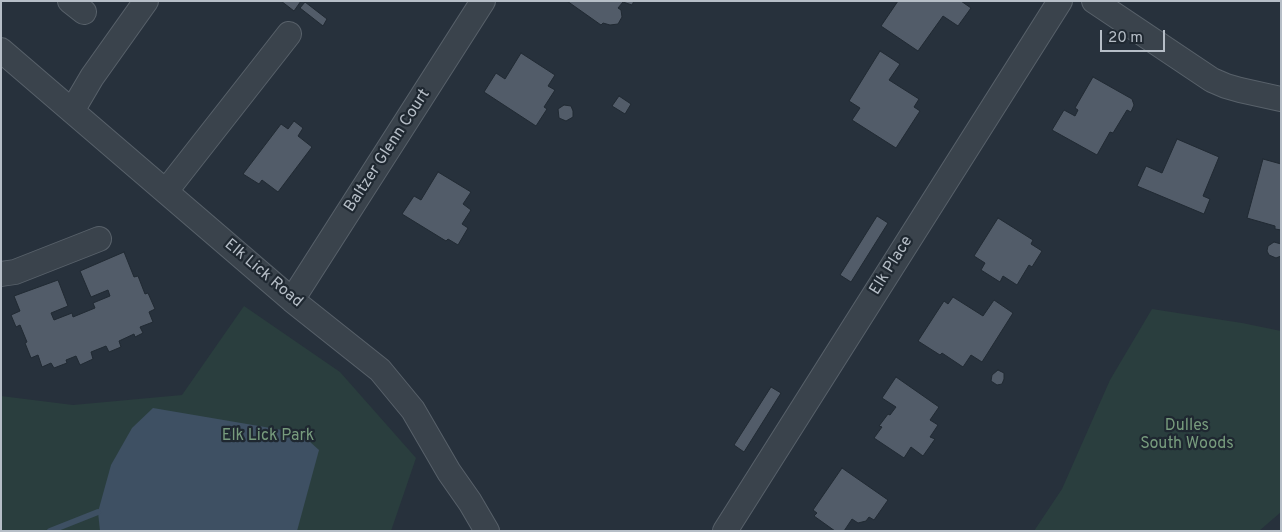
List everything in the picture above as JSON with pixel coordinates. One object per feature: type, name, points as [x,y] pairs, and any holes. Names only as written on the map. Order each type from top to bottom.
[{"type":"street","points":[[72,111],[92,77],[146,1]]},
{"type":"street","name":"Baltzer Glenn Court","points":[[292,300],[483,1]]},
{"type":"street","name":"Elk Place","points":[[725,531],[1060,1]]},
{"type":"street","points":[[1094,1],[1212,80],[1240,90],[1281,99]]},
{"type":"street","points":[[166,192],[289,34]]},
{"type":"street","name":"Elk Lick Road","points":[[1,50],[292,300],[380,370],[413,410],[487,531]]},
{"type":"street","points":[[1,274],[15,272],[99,239]]},
{"type":"green space","name":"Elk Lick Park","points":[[244,306],[340,372],[416,458],[391,531],[1,531],[1,396],[73,405],[182,395]]},
{"type":"green space","name":"Dulles South Woods","points":[[1152,309],[1281,331],[1281,512],[1259,531],[1034,531],[1062,489],[1110,380]]},
{"type":"water","points":[[153,408],[300,433],[319,450],[297,531],[100,531],[98,512],[111,465],[132,428]]},
{"type":"building","points":[[281,1],[301,1],[294,11]]},
{"type":"building","points":[[567,1],[634,1],[632,5],[623,2],[618,8],[621,10],[622,17],[618,24],[610,25],[603,23],[601,25]]},
{"type":"building","points":[[898,1],[961,1],[971,8],[958,26],[943,16],[918,51],[881,26]]},
{"type":"building","points":[[305,2],[327,19],[323,26],[300,8]]},
{"type":"building","points":[[880,51],[900,64],[889,80],[919,99],[914,107],[920,111],[896,148],[852,120],[860,108],[849,101]]},
{"type":"building","points":[[521,53],[555,75],[548,86],[555,90],[544,107],[547,109],[536,126],[484,92],[496,73],[505,79]]},
{"type":"building","points":[[1093,77],[1132,99],[1134,105],[1131,112],[1127,110],[1113,133],[1110,132],[1097,155],[1052,130],[1064,110],[1075,116],[1078,110],[1075,108]]},
{"type":"building","points":[[619,96],[631,104],[625,114],[612,106]]},
{"type":"building","points":[[564,105],[571,106],[573,111],[573,117],[566,121],[559,118],[558,109]]},
{"type":"building","points":[[294,121],[303,128],[298,136],[312,147],[278,192],[262,180],[259,184],[243,174],[281,124],[288,129]]},
{"type":"building","points":[[1177,139],[1219,157],[1203,196],[1210,199],[1204,214],[1137,186],[1146,166],[1162,173]]},
{"type":"building","points":[[1263,159],[1281,164],[1281,230],[1275,229],[1275,226],[1247,218]]},
{"type":"building","points":[[438,172],[471,192],[463,204],[471,210],[462,224],[468,228],[458,245],[448,239],[446,241],[402,214],[414,196],[421,200]]},
{"type":"building","points":[[877,216],[888,223],[851,282],[840,275]]},
{"type":"building","points":[[998,218],[1033,240],[1031,244],[1042,251],[1032,267],[1029,265],[1017,285],[1003,276],[1000,282],[981,270],[985,263],[974,256]]},
{"type":"building","points":[[1274,242],[1281,244],[1281,256],[1276,258],[1269,255],[1267,251],[1268,246]]},
{"type":"building","points":[[124,252],[134,277],[138,276],[145,294],[148,293],[155,309],[149,312],[153,322],[140,327],[143,333],[135,337],[134,334],[119,341],[121,347],[109,352],[106,346],[91,352],[93,359],[80,365],[76,356],[66,360],[67,363],[54,368],[51,363],[42,367],[38,355],[31,358],[20,325],[16,327],[11,315],[20,311],[14,296],[58,280],[68,306],[51,313],[54,320],[72,313],[73,317],[95,308],[93,303],[110,296],[108,290],[91,297],[80,271]]},
{"type":"building","points":[[953,297],[983,316],[994,300],[1013,313],[982,362],[971,355],[963,367],[942,353],[940,355],[918,341],[944,301],[948,304]]},
{"type":"building","points":[[998,370],[1004,373],[1004,379],[1002,384],[997,385],[991,381],[992,375]]},
{"type":"building","points":[[896,377],[939,407],[930,420],[938,425],[930,437],[935,439],[923,456],[911,447],[904,458],[874,438],[882,427],[879,426],[896,407],[882,398]]},
{"type":"building","points":[[771,387],[781,393],[744,452],[734,445]]},
{"type":"building","points":[[842,468],[888,500],[874,520],[869,517],[866,521],[858,523],[852,519],[844,531],[835,531],[814,516],[817,513],[813,510]]},
{"type":"waterway","points":[[50,531],[98,512]]}]
